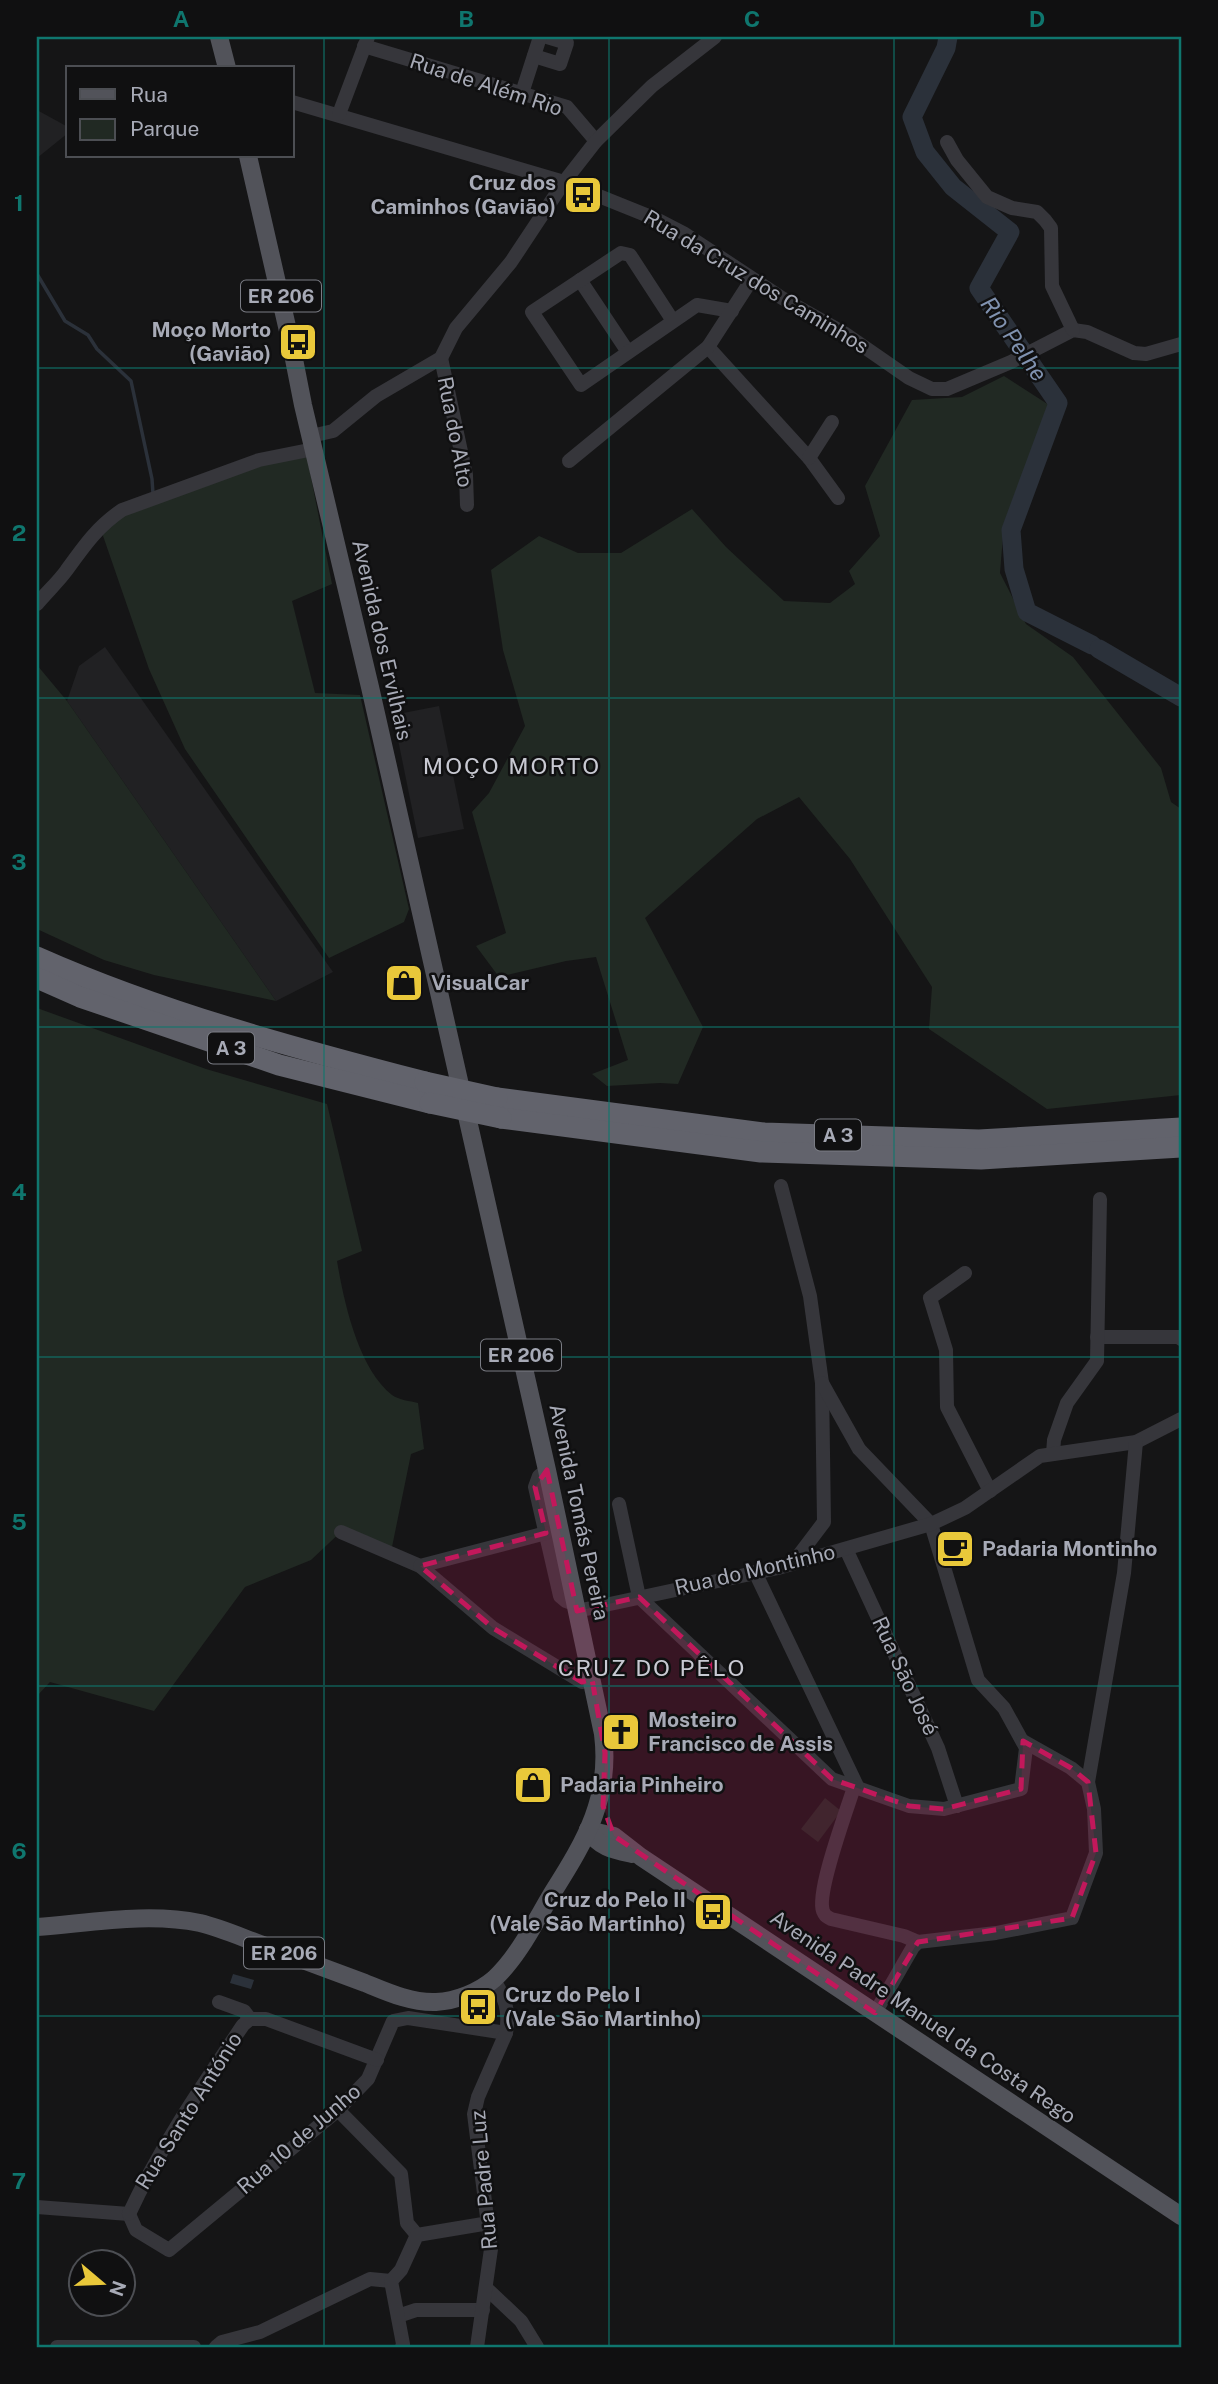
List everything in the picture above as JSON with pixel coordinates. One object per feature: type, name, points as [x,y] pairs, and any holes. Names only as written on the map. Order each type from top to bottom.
[{"type":"highway","name":"A 3","points":[[37,957],[89,980],[427,1093]]},
{"type":"highway","name":"A 3","points":[[37,978],[80,997],[279,1065],[499,1108],[761,1152],[981,1159],[1181,1147]]},
{"type":"highway","name":"A 3","points":[[499,1108],[764,1133],[979,1140],[1181,1128]]},
{"type":"main road","points":[[219,37],[226,66]]},
{"type":"main road","name":"ER 206","points":[[248,158],[313,442]]},
{"type":"main road","name":"Avenida dos Ervilhais","points":[[313,442],[462,1100]]},
{"type":"main road","name":"Avenida Tomás Pereira","points":[[37,1927],[155,1919],[203,1924],[402,1997],[437,2002],[459,1997],[494,1979],[513,1956],[572,1862],[588,1830],[604,1782],[605,1753],[592,1679],[547,1470],[462,1100]]},
{"type":"main road","points":[[572,1862],[615,1843],[605,1814],[604,1782]]},
{"type":"main road","name":"Avenida Padre Manuel da Costa Rego","points":[[588,1830],[641,1857],[1181,2216]]},
{"type":"street","points":[[522,93],[540,37]]},
{"type":"street","points":[[534,56],[560,64],[567,43],[547,37]]},
{"type":"street","points":[[37,604],[65,572],[90,536],[122,510],[313,442],[333,431],[376,396],[441,358],[456,328],[511,262],[564,182],[596,141],[652,86],[715,37]]},
{"type":"street","points":[[339,114],[366,41]]},
{"type":"street","name":"Rua de Além Rio","points":[[366,41],[567,107],[596,141]]},
{"type":"street","name":"Rua da Cruz dos Caminhos","points":[[294,103],[564,182],[671,226],[751,279],[844,333],[909,378],[932,389],[947,389],[1011,362],[1073,330]]},
{"type":"street","points":[[947,142],[957,160],[987,197],[1012,208],[1037,212],[1051,228],[1052,286],[1073,330],[1087,332],[1134,353],[1146,354],[1181,344]]},
{"type":"street","points":[[673,321],[630,255],[621,253],[532,312],[581,385],[673,321],[697,304],[732,311]]},
{"type":"street","points":[[569,461],[708,347],[751,279]]},
{"type":"street","points":[[580,280],[628,352]]},
{"type":"street","points":[[708,347],[809,458],[838,498]]},
{"type":"street","name":"Rua do Alto","points":[[441,358],[466,474],[467,505]]},
{"type":"street","points":[[809,458],[832,422]]},
{"type":"street","points":[[781,1186],[810,1296],[822,1383],[824,1522],[793,1563]]},
{"type":"street","points":[[1053,1454],[1054,1440],[1067,1403],[1097,1361],[1100,1199]]},
{"type":"street","points":[[965,1273],[930,1298],[946,1349],[947,1407],[990,1491]]},
{"type":"street","points":[[1097,1337],[1181,1339]]},
{"type":"street","points":[[619,1504],[639,1597],[832,1779],[909,1806],[944,1809],[1021,1789],[1026,1748],[1004,1708],[978,1680],[931,1524],[859,1449],[822,1383]]},
{"type":"street","name":"Rua do Montinho","points":[[576,1608],[755,1572],[931,1524],[965,1508],[1040,1456],[1136,1442],[1181,1419]]},
{"type":"street","points":[[755,1572],[856,1788],[826,1878],[822,1909],[825,1915],[831,1919],[904,1936],[918,1942],[996,1933],[1072,1917],[1096,1853],[1094,1809],[1088,1782],[1124,1573],[1136,1442]]},
{"type":"street","points":[[547,1470],[539,1476],[536,1487],[545,1533],[560,1596],[576,1608]]},
{"type":"street","points":[[341,1532],[421,1566],[493,1628],[582,1682],[592,1679]]},
{"type":"street","points":[[421,1566],[545,1533]]},
{"type":"street","name":"Rua São José","points":[[846,1549],[938,1748],[957,1806]]},
{"type":"street","points":[[1023,1741],[1071,1768],[1088,1782]]},
{"type":"street","points":[[875,2013],[912,1947],[918,1942]]},
{"type":"street","name":"Rua Padre Luz","points":[[477,2347],[491,2249],[474,2114],[478,2097],[506,2033],[508,2010],[494,1979]]},
{"type":"street","points":[[219,2002],[244,2011],[250,2019]]},
{"type":"street","name":"Rua 10 de Junho","points":[[129,2214],[136,2230],[169,2250],[338,2110],[368,2079],[393,2021],[408,2018],[506,2033]]},
{"type":"street","name":"Rua Santo António","points":[[129,2214],[146,2176],[191,2102],[243,2025],[250,2019],[266,2019],[377,2060]]},
{"type":"street","points":[[338,2110],[401,2174],[407,2223],[416,2235]]},
{"type":"street","points":[[37,2207],[129,2214]]},
{"type":"street","points":[[416,2235],[489,2223]]},
{"type":"street","points":[[391,2281],[401,2270],[416,2235]]},
{"type":"street","points":[[216,2347],[222,2342],[260,2332],[370,2279],[391,2281]]},
{"type":"street","points":[[391,2281],[402,2347]]},
{"type":"street","points":[[486,2288],[521,2321],[537,2347]]},
{"type":"street","points":[[398,2315],[416,2310],[483,2310]]},
{"type":"street","points":[[57,2347],[194,2347]]},
{"type":"highlighted area","points":[[547,1470],[577,1611],[639,1597],[832,1779],[909,1806],[944,1809],[1021,1789],[1023,1741],[1071,1768],[1088,1782],[1096,1853],[1072,1918],[918,1942],[875,2013],[614,1836],[603,1806],[605,1753],[592,1679],[582,1682],[493,1628],[420,1566],[546,1533],[535,1487]]},
{"type":"shaded area","points":[[37,110],[66,126],[66,135],[37,158]]},
{"type":"shaded area","points":[[105,647],[333,972],[276,1001],[67,701],[79,666]]},
{"type":"shaded area","points":[[439,706],[464,829],[418,838],[393,715]]},
{"type":"shaded area","points":[[233,1974],[254,1980],[251,1989],[230,1983]]},
{"type":"green space","points":[[1004,376],[1049,405],[1004,523],[1000,573],[1026,624],[1073,657],[1161,768],[1171,802],[1181,809],[1181,1095],[1047,1109],[929,1029],[932,987],[850,859],[799,797],[757,819],[645,918],[703,1027],[678,1084],[607,1086],[592,1074],[628,1060],[596,957],[566,961],[499,977],[476,946],[506,933],[472,812],[489,793],[525,726],[503,650],[491,570],[539,536],[578,553],[621,553],[692,509],[726,547],[784,601],[830,603],[855,584],[849,571],[880,536],[865,486],[912,400],[962,397]]},
{"type":"green space","points":[[307,457],[332,584],[292,601],[315,693],[360,695],[409,909],[404,922],[329,958],[185,749],[149,669],[101,530],[121,514],[266,464]]},
{"type":"green space","points":[[37,665],[67,701],[276,1001],[154,975],[104,960],[37,929]]},
{"type":"green space","points":[[37,1008],[206,1069],[327,1104],[362,1251],[337,1261],[354,1333],[380,1383],[395,1397],[418,1403],[424,1449],[411,1454],[392,1547],[345,1528],[311,1560],[245,1587],[154,1711],[50,1682],[37,1696]]},
{"type":"green space","points":[[825,1798],[841,1811],[818,1842],[801,1829]]},
{"type":"waterway","name":"Rio Pelhe","points":[[948,37],[946,48],[912,117],[925,152],[953,187],[1010,232],[979,288],[1058,403],[1011,530],[1014,569],[1027,612],[1092,645]]},
{"type":"waterway","points":[[37,274],[65,321],[88,335],[97,349],[131,381],[153,494]]},
{"type":"waterway","name":"Rio Pelhe","points":[[1099,649],[1181,697]]},
{"type":"place","name":"Cruz dos Caminhos (Gavião)","points":[[583,195]]},
{"type":"place","name":"Moço Morto (Gavião)","points":[[298,342]]},
{"type":"place","name":"VisualCar","points":[[404,983]]},
{"type":"place","name":"Padaria Montinho","points":[[955,1549]]},
{"type":"place","name":"Mosteiro Francisco de Assis","points":[[621,1732]]},
{"type":"place","name":"Padaria Pinheiro","points":[[533,1785]]},
{"type":"place","name":"Cruz do Pelo II (Vale São Martinho)","points":[[713,1912]]},
{"type":"place","name":"Cruz do Pelo I (Vale São Martinho)","points":[[478,2007]]},
{"type":"district","name":"MOÇO MORTO","points":[[512,766]]},
{"type":"district","name":"CRUZ DO PÊLO","points":[[652,1668]]}]
